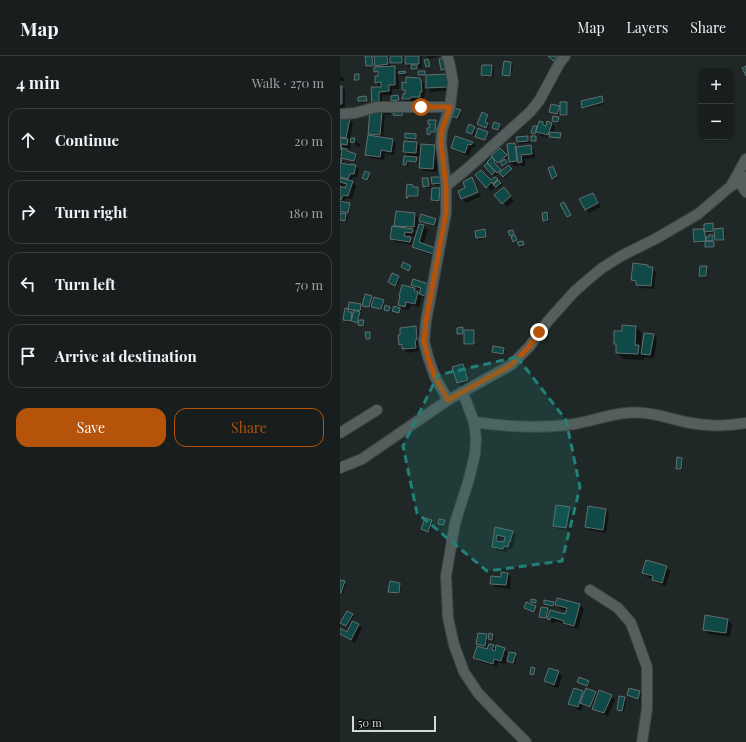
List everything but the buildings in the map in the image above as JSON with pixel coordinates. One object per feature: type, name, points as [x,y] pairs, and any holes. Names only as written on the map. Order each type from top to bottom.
[{"type":"street","points":[[446,56],[449,61],[452,82],[450,107],[442,130],[441,143],[446,186],[446,213],[426,321],[424,341],[435,377],[448,400]]},
{"type":"street","points":[[446,186],[530,112],[539,101],[559,64],[566,56]]},
{"type":"street","points":[[340,114],[355,113],[377,107],[450,107]]},
{"type":"street","points":[[340,468],[362,459],[448,400],[511,365],[521,356],[548,321],[574,292],[602,268],[698,214],[739,182],[746,159]]},
{"type":"street","points":[[739,182],[746,192]]},
{"type":"street","points":[[463,393],[474,422],[476,438],[475,454],[455,523],[446,576],[448,618],[454,645],[464,672],[478,693],[526,742]]},
{"type":"street","points":[[340,433],[377,410]]},
{"type":"street","points":[[474,422],[506,427],[546,428],[575,424],[622,414],[643,412],[706,425],[728,427],[746,423]]},
{"type":"street","points":[[590,590],[618,608],[631,623],[647,667],[647,709],[642,742]]},
{"type":"highlighted area","points":[[517,357],[566,420],[580,487],[562,561],[487,571],[417,513],[403,446],[438,375]]},
{"type":"route","points":[[421,107],[450,107],[442,130],[441,143],[446,186],[446,213],[426,321],[424,341],[435,377],[448,400],[511,365],[529,347],[539,332]]}]
